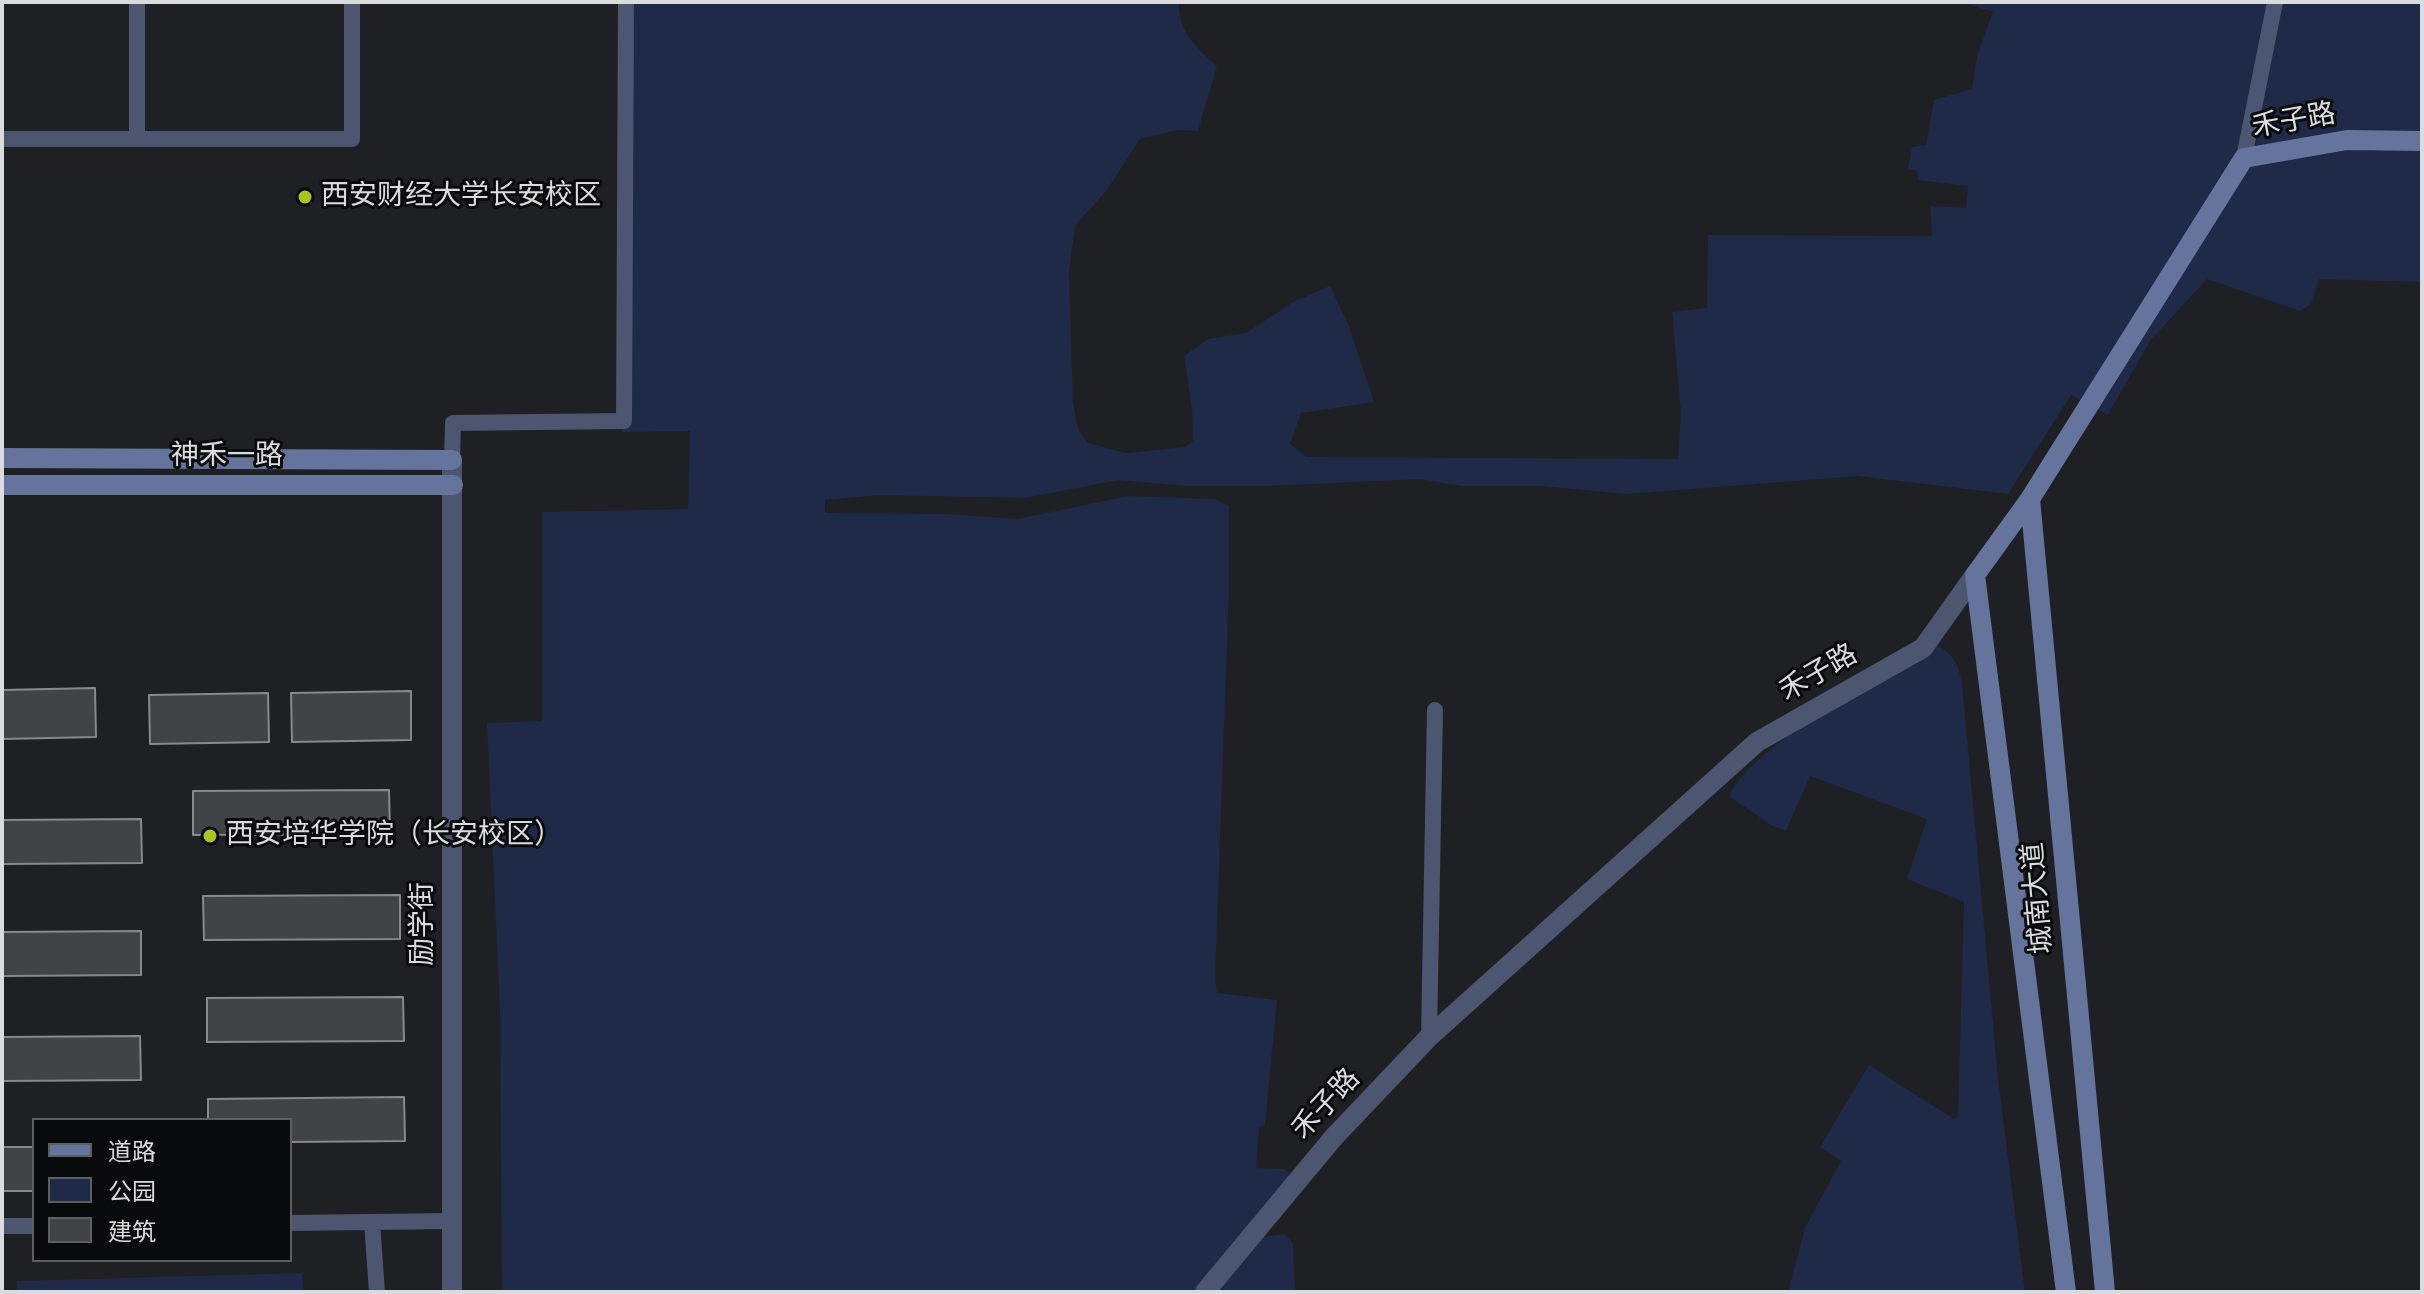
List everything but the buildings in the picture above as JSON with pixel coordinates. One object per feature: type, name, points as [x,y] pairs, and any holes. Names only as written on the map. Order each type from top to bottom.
[{"type":"main road","name":"禾子路","points":[[1975,575],[2030,499],[2244,158],[2347,140],[2422,141]]},
{"type":"main road","name":"神禾一路","points":[[2,458],[452,460]]},
{"type":"main road","name":"神禾一路","points":[[2,485],[453,485]]},
{"type":"main road","name":"城南大道","points":[[2030,499],[2105,1292]]},
{"type":"main road","name":"城南大道","points":[[1975,575],[2066,1292]]},
{"type":"street","points":[[137,2],[137,139]]},
{"type":"street","points":[[2,139],[352,139],[352,2]]},
{"type":"street","points":[[452,460],[453,423],[624,421],[626,2]]},
{"type":"street","points":[[2244,158],[2275,2]]},
{"type":"street","name":"励学街","points":[[452,460],[452,1292]]},
{"type":"street","name":"禾子路","points":[[1205,1292],[1334,1137],[1429,1037],[1757,742],[1923,648],[1975,575]]},
{"type":"street","points":[[1429,1037],[1435,710]]},
{"type":"street","points":[[292,1223],[451,1221]]},
{"type":"street","points":[[372,1222],[377,1292]]},
{"type":"street","points":[[2,1226],[32,1226]]},
{"type":"green space","points":[[632,2],[1179,2],[1185,31],[1217,66],[1198,131],[1178,130],[1140,139],[1107,190],[1075,226],[1069,272],[1073,402],[1078,429],[1088,443],[1126,453],[1185,447],[1193,441],[1184,356],[1208,339],[1246,333],[1293,302],[1330,286],[1349,326],[1374,402],[1301,413],[1290,444],[1307,457],[1678,459],[1681,412],[1672,312],[1707,308],[1708,235],[1932,236],[1930,206],[1966,208],[1968,186],[1918,180],[1917,171],[1908,169],[1912,147],[1926,145],[1934,100],[1972,89],[1977,56],[1993,12],[1960,2],[2422,2],[2422,282],[2319,279],[2311,304],[2300,311],[2207,279],[2150,341],[2108,415],[2071,395],[2008,494],[1858,476],[1626,494],[1543,486],[1462,486],[1420,479],[1268,486],[1188,486],[1118,480],[1025,498],[879,495],[825,500],[825,513],[946,514],[1018,519],[1128,496],[1215,499],[1229,506],[1229,588],[1215,979],[1217,993],[1277,1000],[1265,1125],[1259,1127],[1256,1168],[1284,1169],[1291,1174],[1264,1237],[1285,1234],[1293,1244],[1295,1292],[502,1292],[500,1012],[487,723],[542,721],[542,512],[688,509],[690,431],[622,432]]},
{"type":"green space","points":[[1928,639],[1951,656],[1962,682],[1998,1078],[2025,1292],[1788,1292],[1805,1228],[1841,1161],[1820,1147],[1869,1065],[1954,1119],[1958,1116],[1964,902],[1907,879],[1927,819],[1810,776],[1786,831],[1771,825],[1730,797],[1738,781],[1785,738]]},
{"type":"green space","points":[[302,1273],[303,1292],[17,1292],[17,1281]]},
{"type":"place","name":"西安财经大学长安校区","points":[[305,197]]},
{"type":"place","name":"西安培华学院（长安校区）","points":[[210,836]]}]
